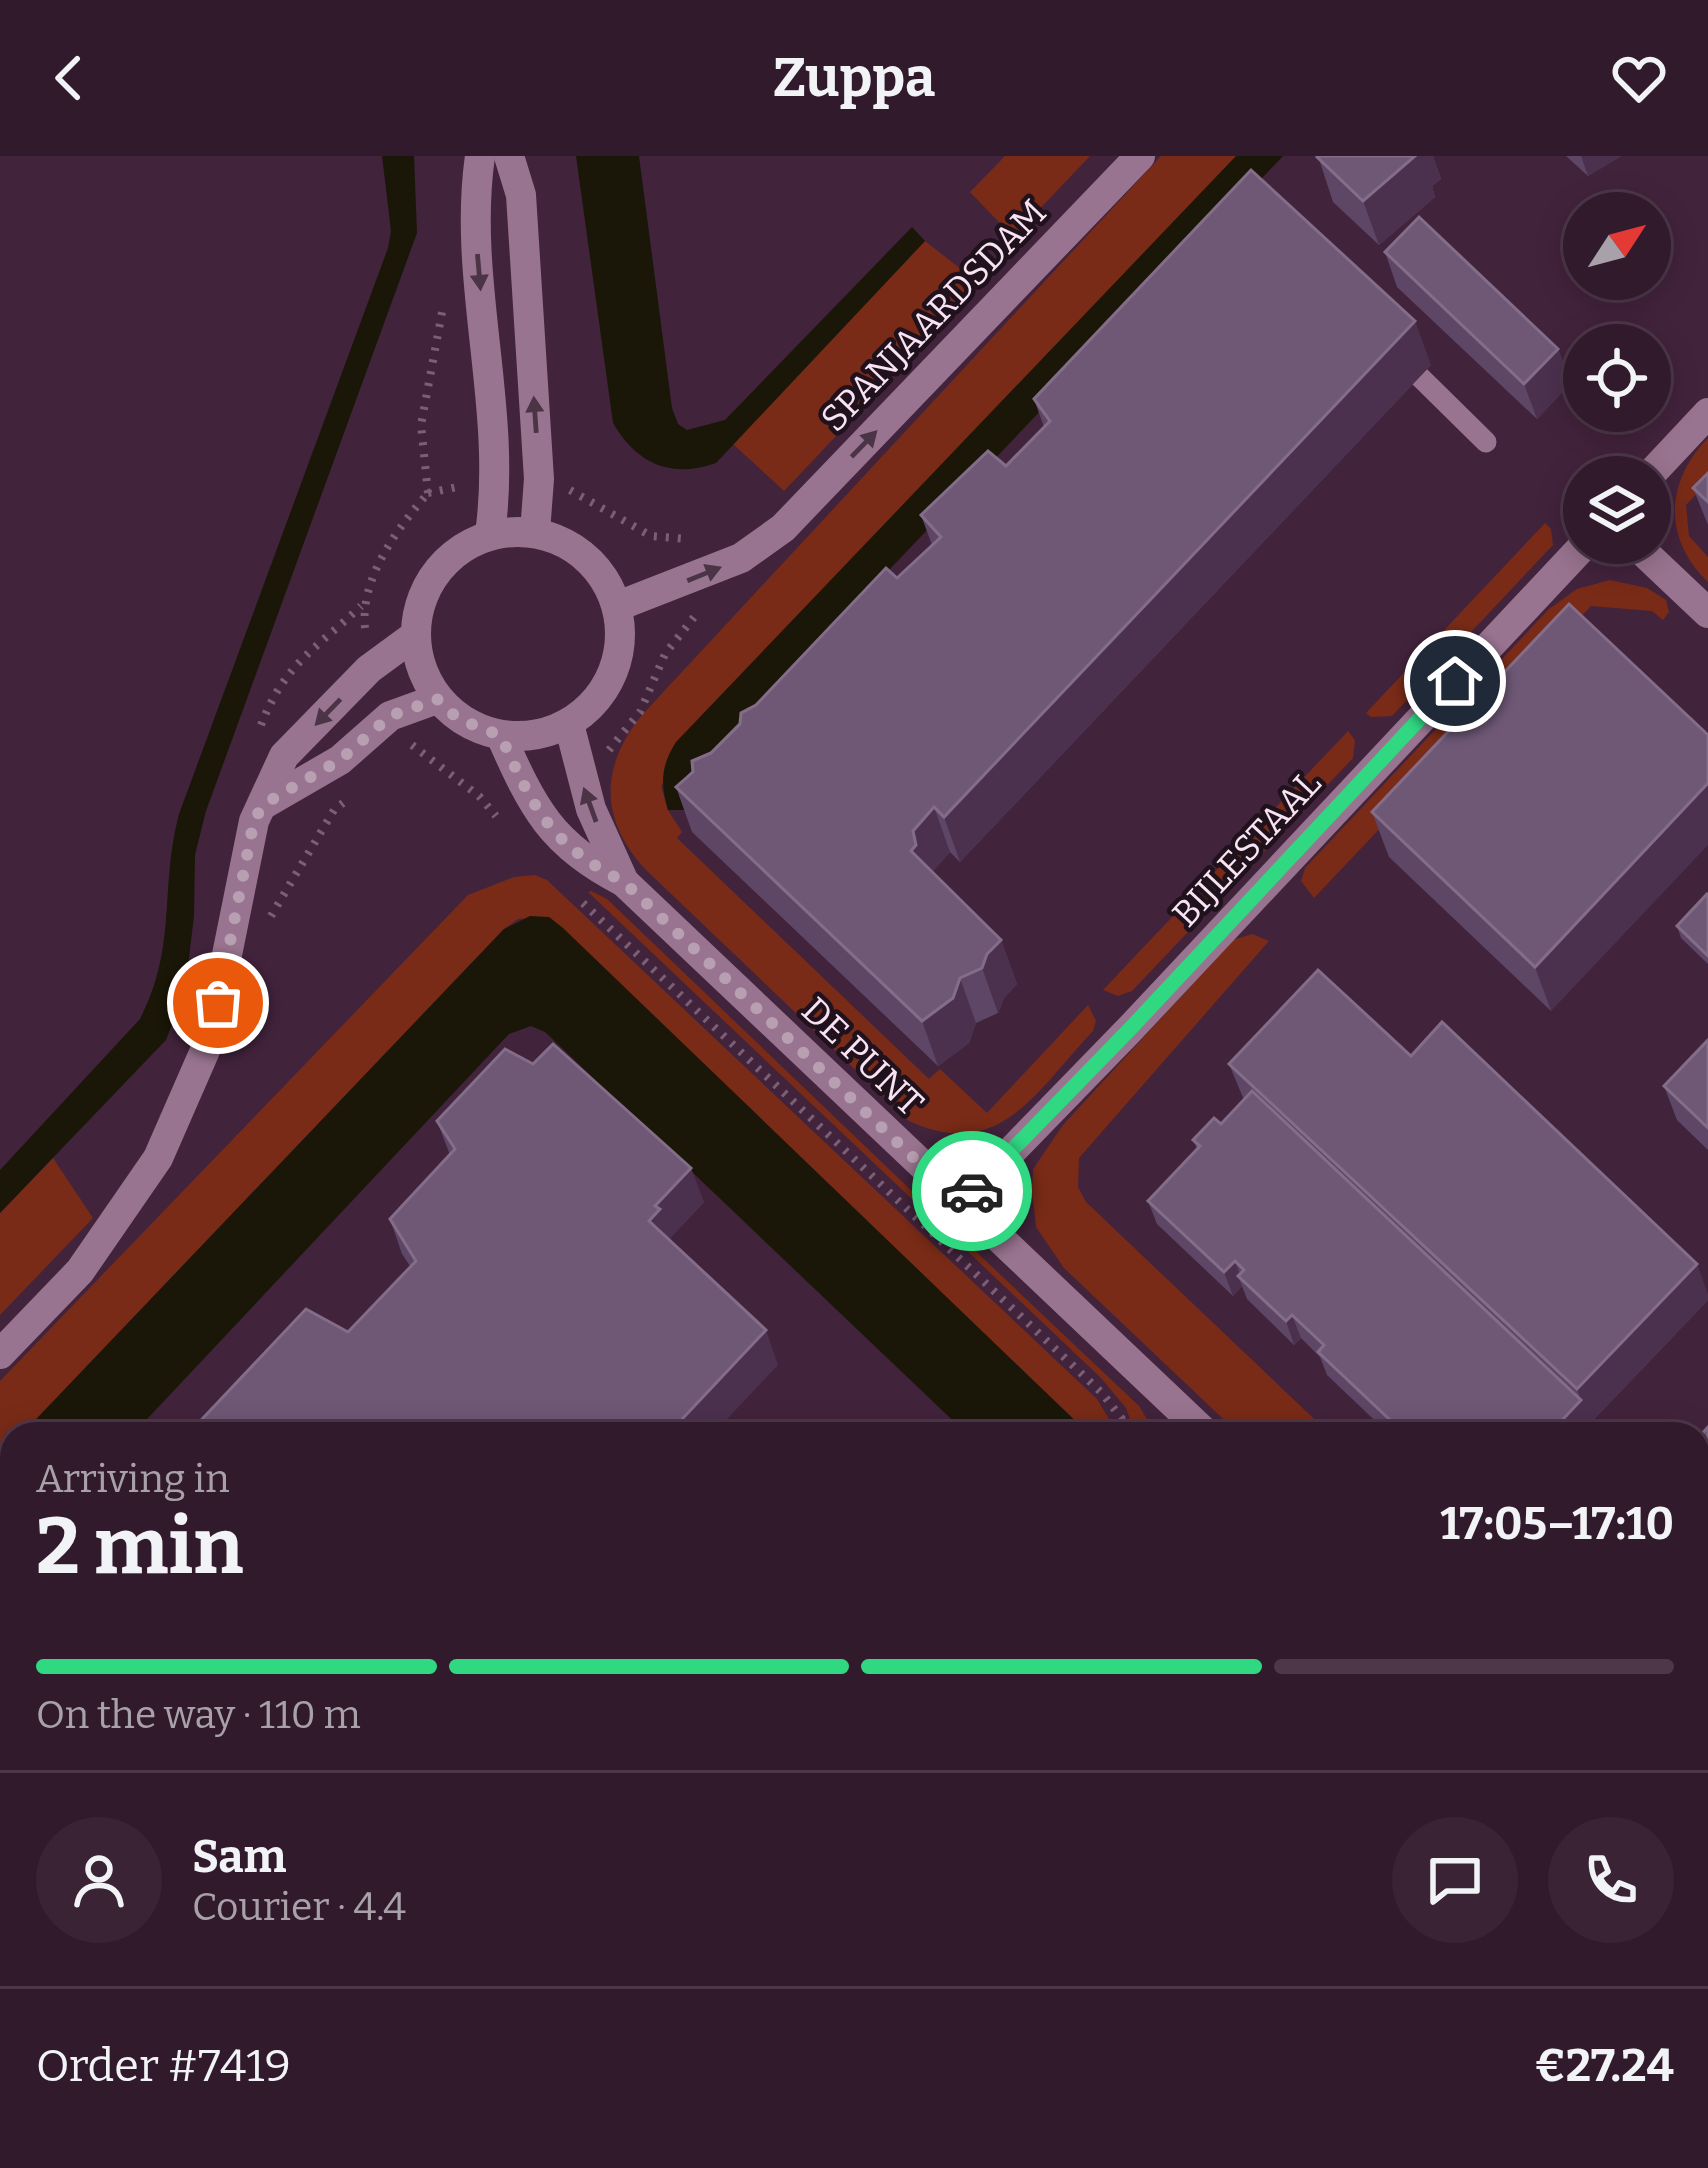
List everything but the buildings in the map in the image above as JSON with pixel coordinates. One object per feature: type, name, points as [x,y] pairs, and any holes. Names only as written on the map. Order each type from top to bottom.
[{"type":"street","points":[[480,156],[473,202],[496,482],[490,534]]},
{"type":"street","points":[[509,156],[521,195],[539,479],[535,532]]},
{"type":"street","name":"SPANJAARDSDAM","points":[[619,606],[741,558],[783,529],[1140,156]]},
{"type":"street","points":[[1668,456],[1708,413]]},
{"type":"street","points":[[535,532],[572,545],[601,571],[619,606],[622,645],[611,681],[587,712],[569,724],[501,736],[457,718],[437,699],[421,670],[414,637],[423,592],[450,556],[490,534],[535,532]]},
{"type":"street","name":"BIJLESTAAL","points":[[961,1203],[1566,564]]},
{"type":"street","points":[[1656,564],[1708,613]]},
{"type":"street","points":[[0,1354],[80,1271],[158,1158],[210,1040],[254,820],[284,756],[369,670],[414,637]]},
{"type":"street","points":[[264,804],[340,760],[390,716],[437,699]]},
{"type":"street","name":"DE PUNT","points":[[569,724],[590,809],[624,882]]},
{"type":"street","name":"DE PUNT","points":[[501,736],[544,822],[583,861],[624,882],[1193,1422]]},
{"type":"lane","points":[[1420,377],[1486,442]]},
{"type":"path","points":[[428,493],[421,425],[446,294]]},
{"type":"path","points":[[366,638],[362,605],[396,530],[428,493],[469,485]]},
{"type":"path","points":[[560,486],[651,536],[699,540]]},
{"type":"path","points":[[602,758],[640,712],[665,654],[707,607]]},
{"type":"path","points":[[402,732],[414,748],[479,796]]},
{"type":"path","points":[[400,758],[414,748]]},
{"type":"path","points":[[266,922],[334,810],[351,796]]},
{"type":"path","points":[[608,926],[1102,1393],[1123,1422]]},
{"type":"shaded area","points":[[382,156],[414,156],[417,233],[206,811],[195,855],[185,991],[166,1040],[0,1213],[0,1170],[140,1019],[152,992],[164,942],[179,814],[388,248],[391,231]]},
{"type":"shaded area","points":[[576,156],[639,156],[672,408],[678,424],[687,430],[725,420],[912,227],[925,241],[716,463],[670,468],[644,458],[613,423]]},
{"type":"shaded area","points":[[1005,156],[1090,156],[1013,237],[970,192]]},
{"type":"shaded area","points":[[1161,156],[1249,156],[661,786],[682,832],[677,838],[929,1079],[940,1069],[987,1113],[1088,1005],[1096,1021],[1093,1031],[1014,1114],[992,1127],[968,1133],[941,1132],[909,1121],[646,870],[613,813],[612,774],[642,715]]},
{"type":"shaded area","points":[[1236,156],[1283,156],[691,778],[685,810],[668,810],[663,775],[676,742]]},
{"type":"shaded area","points":[[925,241],[980,284],[784,491],[733,444]]},
{"type":"shaded area","points":[[1708,438],[1708,482],[1686,505],[1689,536],[1708,557],[1708,582],[1683,548],[1675,510],[1684,473]]},
{"type":"shaded area","points":[[1545,523],[1553,545],[1392,716],[1366,713]]},
{"type":"shaded area","points":[[1610,580],[1647,588],[1666,600],[1669,612],[1663,620],[1652,611],[1591,606],[1314,898],[1301,881],[1305,868],[1549,609],[1577,589]]},
{"type":"shaded area","points":[[1348,731],[1355,740],[1353,758],[1132,991],[1118,996],[1103,990]]},
{"type":"shaded area","points":[[535,875],[547,880],[1097,1399],[1111,1422],[1076,1422],[549,917],[518,919],[504,929],[33,1422],[0,1422],[0,1381],[468,895],[514,877]]},
{"type":"shaded area","points":[[591,891],[607,899],[938,1216],[934,1220]]},
{"type":"shaded area","points":[[530,916],[549,917],[563,928],[1077,1422],[954,1422],[545,1032],[531,1026],[509,1034],[144,1422],[33,1422],[504,929]]},
{"type":"shaded area","points":[[1252,934],[1269,941],[1079,1158],[1078,1187],[1086,1202],[1317,1422],[1226,1422],[1064,1268],[1036,1227],[1033,1169],[1063,1125],[1233,940]]},
{"type":"shaded area","points":[[53,1158],[93,1218],[0,1315],[0,1213]]},
{"type":"shaded area","points":[[948,1225],[1139,1406],[1149,1422],[1131,1422],[1126,1408],[1101,1378],[944,1229]]},
{"type":"way so far","points":[[218,1003],[254,820],[264,804],[340,760],[390,716],[437,699],[457,718],[501,736],[544,822],[583,861],[624,882],[961,1203],[972,1191]]},
{"type":"route","points":[[972,1191],[1455,681]]}]
